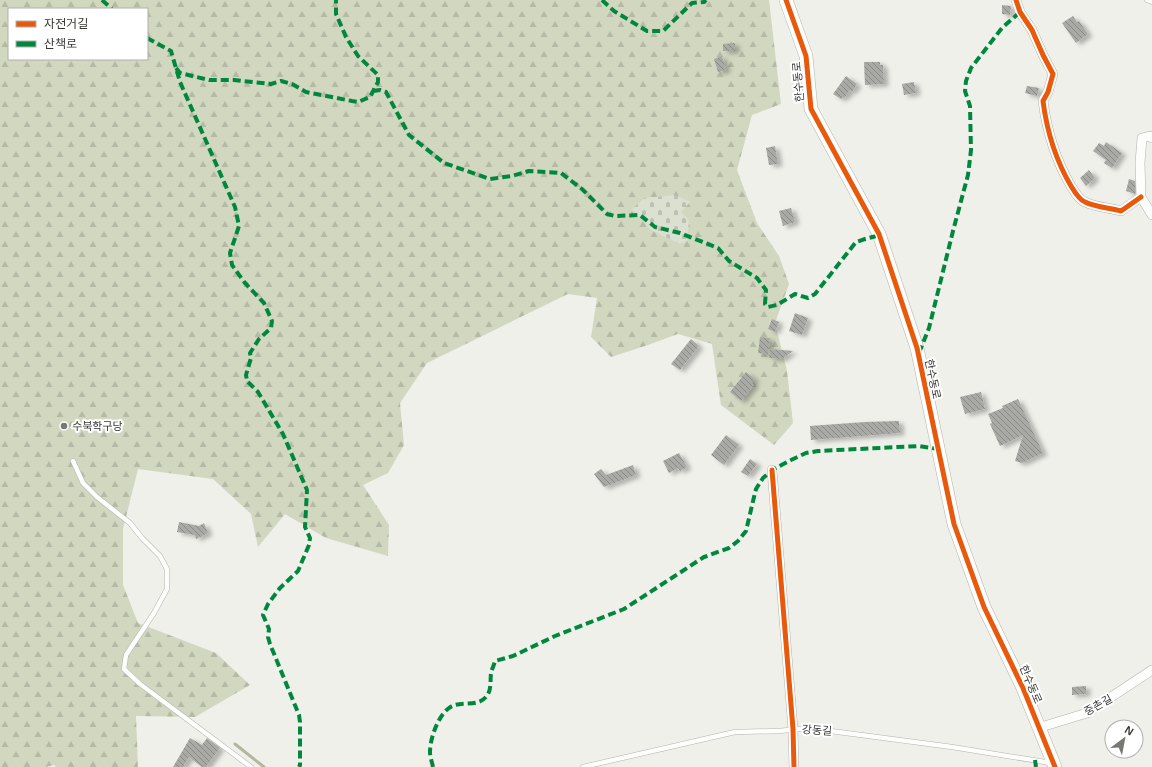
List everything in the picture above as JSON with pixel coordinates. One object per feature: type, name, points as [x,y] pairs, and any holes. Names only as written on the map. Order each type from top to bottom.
[{"type":"street","name":"한수동로","points":[[786,0],[806,56],[811,109],[879,234],[917,348],[954,524],[984,607],[1023,688],[1054,765]]},
{"type":"street","points":[[1016,0],[1020,12],[1032,30],[1042,55],[1053,74],[1048,92],[1043,101],[1045,114],[1053,146],[1063,171],[1075,191],[1084,202],[1121,211],[1141,197]]},
{"type":"street","points":[[1152,138],[1150,136],[1142,138],[1140,163],[1141,197],[1152,214]]},
{"type":"street","points":[[772,470],[793,729],[794,767]]},
{"type":"street","name":"중촌길","points":[[1038,728],[1087,713],[1152,670]]},
{"type":"lane","points":[[1148,0],[1152,2]]},
{"type":"lane","points":[[73,461],[84,483],[97,497],[130,523],[142,538],[160,556],[166,569],[167,589],[154,613],[126,655],[124,669],[140,684],[252,767]]},
{"type":"lane","name":"강동길","points":[[584,767],[735,732],[808,728],[952,747],[1054,765]]},
{"type":"green space","points":[[0,0],[769,0],[781,104],[752,115],[737,170],[757,223],[779,256],[789,284],[775,323],[787,371],[793,423],[774,445],[721,405],[712,344],[678,334],[611,357],[591,337],[597,298],[568,294],[427,363],[400,403],[404,445],[388,473],[363,485],[389,525],[388,556],[326,538],[285,514],[258,547],[251,514],[213,479],[138,469],[123,529],[123,585],[138,623],[216,653],[250,685],[195,717],[136,716],[138,767],[56,767],[54,765],[46,767],[0,767]]},
{"type":"green space","points":[[676,195],[690,202],[681,212],[689,220],[687,241],[680,244],[651,230],[632,209],[645,198]]},
{"type":"building","points":[[1002,5],[1011,6],[1010,15],[1002,14]]},
{"type":"building","points":[[1073,16],[1077,22],[1079,21],[1088,34],[1076,43],[1062,23]]},
{"type":"building","points":[[735,43],[735,51],[723,51],[723,44]]},
{"type":"building","points":[[722,56],[726,70],[718,72],[714,59]]},
{"type":"building","points":[[864,62],[880,62],[880,65],[883,65],[884,84],[865,85]]},
{"type":"building","points":[[846,76],[857,84],[852,92],[850,90],[845,97],[841,99],[833,94]]},
{"type":"building","points":[[914,82],[916,93],[904,95],[902,84]]},
{"type":"building","points":[[1027,86],[1039,88],[1037,96],[1025,93]]},
{"type":"building","points":[[1106,142],[1122,153],[1112,168],[1104,163],[1106,160],[1093,151],[1099,143],[1104,146]]},
{"type":"building","points":[[775,146],[778,164],[769,165],[766,148]]},
{"type":"building","points":[[1089,170],[1095,178],[1086,186],[1080,178]]},
{"type":"building","points":[[1129,179],[1135,181],[1135,194],[1126,191]]},
{"type":"building","points":[[791,208],[795,222],[783,226],[779,211]]},
{"type":"building","points":[[795,313],[808,318],[802,335],[789,331]]},
{"type":"building","points":[[772,319],[779,322],[775,332],[768,329]]},
{"type":"building","points":[[760,337],[770,338],[768,354],[758,353]]},
{"type":"building","points":[[691,339],[699,346],[680,370],[671,364]]},
{"type":"building","points":[[770,349],[793,351],[782,359],[769,358]]},
{"type":"building","points":[[746,372],[755,379],[752,383],[754,385],[741,401],[730,392]]},
{"type":"building","points":[[981,392],[985,409],[965,414],[960,397]]},
{"type":"building","points":[[1018,399],[1043,453],[1022,463],[1015,461],[1023,435],[1000,446],[990,424],[992,423],[988,414],[1003,408],[1002,406]]},
{"type":"building","points":[[899,421],[900,433],[811,440],[810,426]]},
{"type":"building","points":[[726,435],[739,445],[724,465],[711,455]]},
{"type":"building","points":[[679,453],[687,467],[680,471],[678,468],[669,473],[663,461]]},
{"type":"building","points":[[750,459],[757,464],[748,476],[741,472]]},
{"type":"building","points":[[633,465],[636,475],[604,487],[594,474],[601,469],[606,475]]},
{"type":"building","points":[[179,522],[199,526],[204,523],[208,533],[196,539],[195,535],[177,532]]},
{"type":"building","points":[[1086,686],[1086,694],[1072,695],[1072,687]]},
{"type":"building","points":[[190,738],[202,745],[207,738],[220,748],[206,767],[202,767],[189,757],[183,767],[173,767]]},
{"type":"waterway","points":[[235,744],[264,767]]},
{"type":"marked path","points":[[102,0],[111,8]]},
{"type":"marked path","points":[[176,68],[180,73],[209,80],[234,80],[271,84],[281,81],[292,84],[306,92],[352,101],[358,102],[370,97],[378,82],[378,75],[358,56],[346,37],[336,14],[336,0]]},
{"type":"marked path","points":[[602,0],[614,11],[647,31],[663,31],[692,3],[704,2],[706,0]]},
{"type":"marked path","points":[[919,353],[929,328],[968,175],[971,150],[970,106],[965,91],[966,81],[971,68],[1002,28],[1020,12]]},
{"type":"marked path","points":[[148,39],[171,51],[180,82],[235,207],[239,226],[230,253],[232,265],[245,283],[264,303],[272,321],[271,328],[259,339],[250,353],[251,358],[246,375],[247,381],[258,392],[283,434],[307,490],[305,527],[310,538],[309,545],[298,571],[280,588],[268,604],[263,615],[269,629],[268,637],[270,644],[299,715],[299,767]]},
{"type":"marked path","points":[[373,91],[380,90],[386,92],[409,135],[444,163],[490,179],[512,176],[529,171],[561,173],[582,189],[607,214],[615,216],[640,215],[655,227],[680,233],[718,248],[729,261],[757,278],[766,290],[765,304],[768,307],[777,305],[795,294],[808,298],[815,294],[856,242],[880,235]]},
{"type":"marked path","points":[[433,767],[430,746],[440,718],[445,712],[455,705],[476,703],[486,697],[490,688],[491,673],[495,661],[513,656],[555,636],[624,609],[704,557],[729,548],[738,541],[746,531],[756,489],[763,478],[772,470],[806,453],[818,451],[919,446],[938,449]]},
{"type":"marked path","points":[[1035,760],[1036,767]]},
{"type":"cycle path","points":[[786,0],[806,56],[811,109],[879,234],[917,348],[954,524],[984,607],[1023,688],[1055,767]]},
{"type":"cycle path","points":[[1016,0],[1020,12],[1032,30],[1053,74],[1048,92],[1043,101],[1049,134],[1065,176],[1079,197],[1089,204],[1121,211],[1141,197]]},
{"type":"cycle path","points":[[772,470],[793,729],[794,767]]},
{"type":"place","name":"수북학구당","points":[[64,426]]}]
